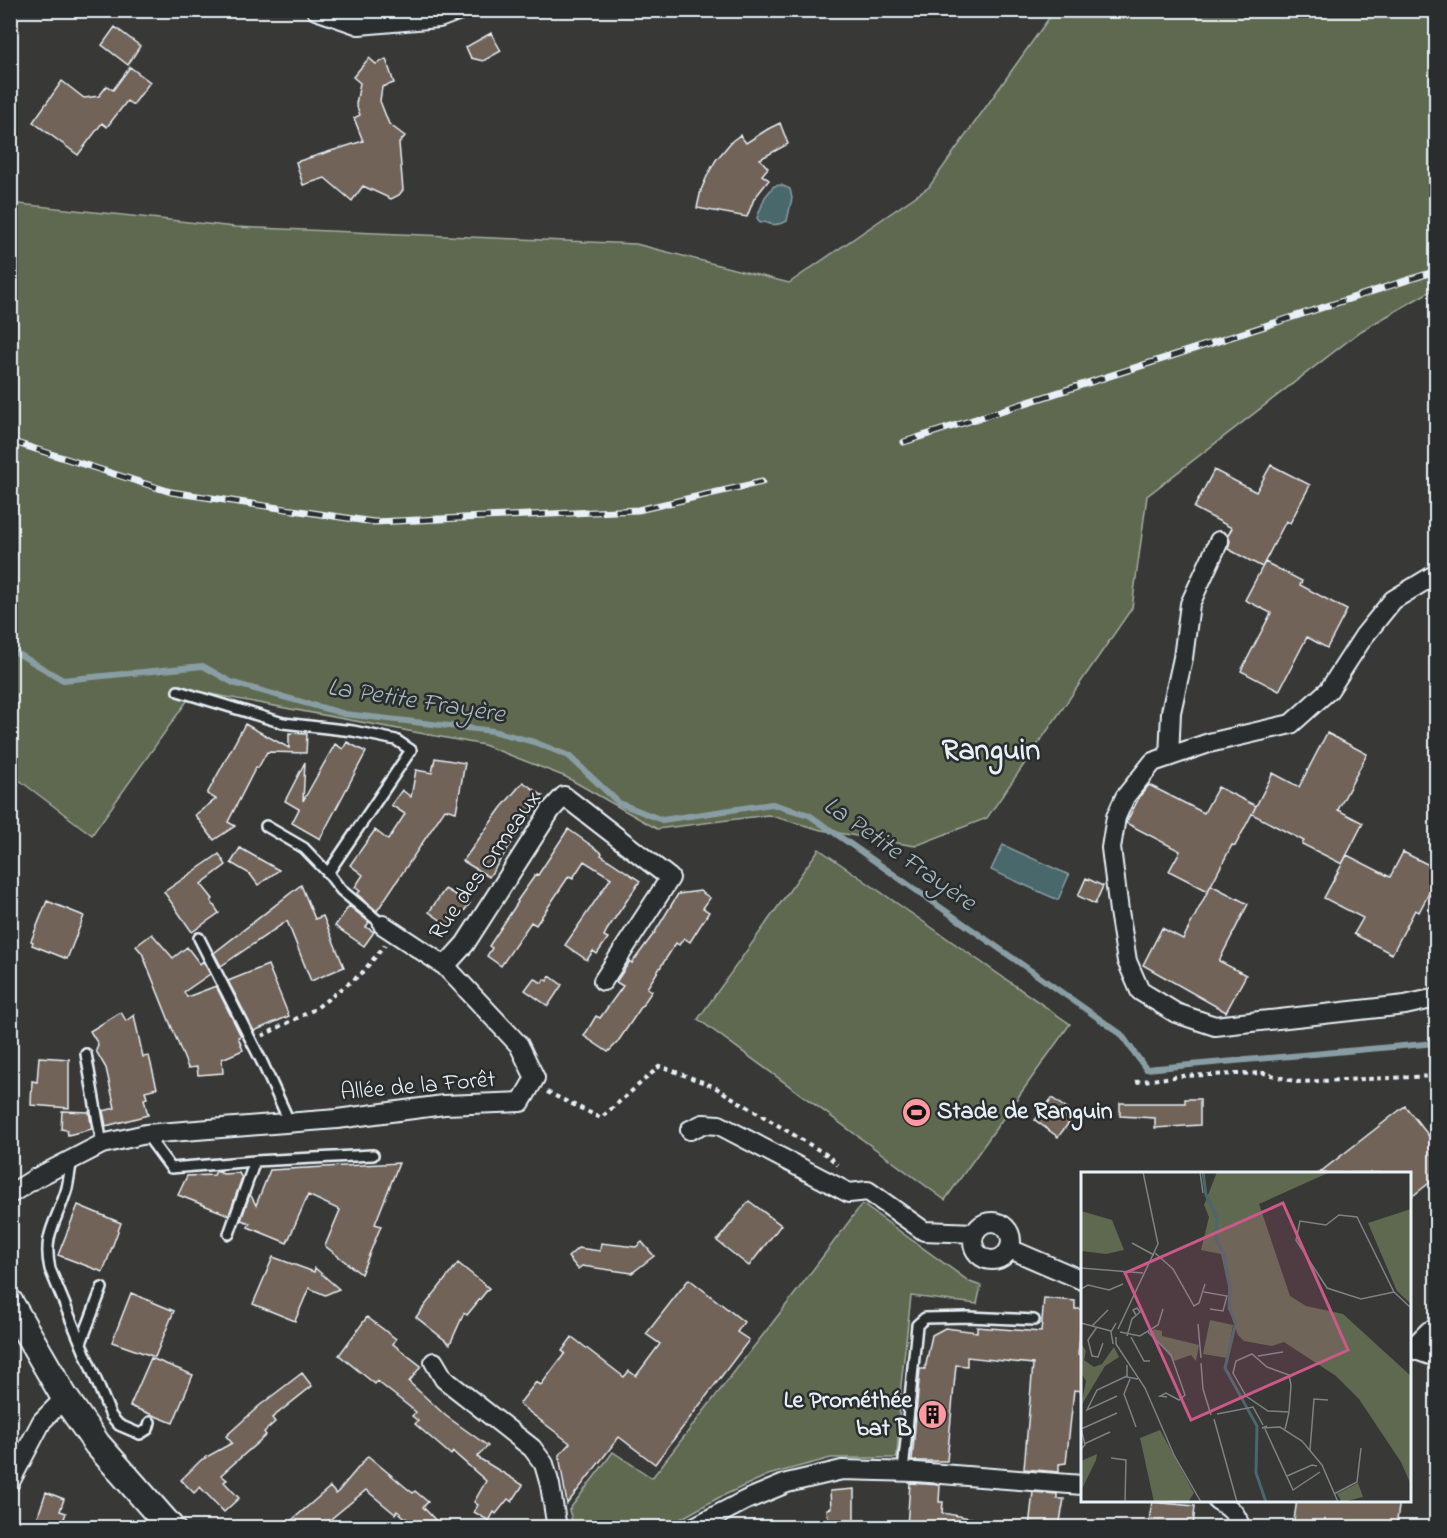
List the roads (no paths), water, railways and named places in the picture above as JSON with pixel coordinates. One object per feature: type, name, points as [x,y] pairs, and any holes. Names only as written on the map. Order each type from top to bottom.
[{"type":"main road","points":[[10,1303],[65,1398],[97,1444],[171,1527]]},
{"type":"street","points":[[316,10],[359,25],[439,18],[460,10]]},
{"type":"street","points":[[1169,757],[1171,712],[1183,658],[1190,604],[1219,542]]},
{"type":"street","points":[[1437,574],[1393,600],[1364,636],[1329,690],[1291,724],[1209,743],[1153,762],[1125,797],[1116,818],[1111,848],[1127,961],[1140,991],[1176,1013],[1215,1026],[1369,1009],[1437,998]]},
{"type":"street","name":"Rue des Ormeaux","points":[[445,966],[465,944],[551,810],[564,796],[669,878],[603,981]]},
{"type":"street","name":"Allée de la Forêt","points":[[10,1194],[102,1144],[146,1134],[337,1119],[444,1105],[521,1102],[535,1078],[519,1046],[445,966],[389,929]]},
{"type":"street","points":[[690,1130],[703,1124],[719,1125],[849,1193],[868,1191],[924,1231],[975,1233]]},
{"type":"street","points":[[990,1222],[1002,1224],[1011,1234],[1011,1249],[997,1260],[985,1259],[976,1251],[973,1239],[975,1233],[983,1224],[990,1222]]},
{"type":"street","points":[[1011,1249],[1081,1279]]},
{"type":"street","points":[[1437,1328],[1429,1331],[1411,1348],[1433,1356],[1437,1355]]},
{"type":"street","points":[[434,1362],[444,1379],[532,1448],[544,1464],[557,1527]]},
{"type":"street","points":[[10,1482],[42,1421],[65,1398]]},
{"type":"street","points":[[692,1527],[746,1500],[788,1483],[842,1470],[1081,1485]]},
{"type":"street","points":[[1220,1502],[1230,1508],[1239,1521],[1240,1527]]},
{"type":"lane","points":[[178,691],[282,723],[352,731],[396,740],[411,750],[328,873]]},
{"type":"lane","name":"Allée de la Forêt","points":[[266,826],[304,848],[341,890],[389,929]]},
{"type":"lane","points":[[199,938],[289,1121]]},
{"type":"lane","points":[[86,1054],[102,1144]]},
{"type":"lane","points":[[146,1134],[171,1168],[373,1155]]},
{"type":"lane","points":[[72,1160],[66,1189],[49,1235],[47,1255],[51,1269],[111,1416],[119,1425],[140,1434],[148,1429],[150,1422]]},
{"type":"lane","points":[[229,1234],[255,1161]]},
{"type":"lane","points":[[81,1343],[102,1288]]},
{"type":"lane","points":[[903,1472],[917,1325],[925,1318],[1034,1320]]},
{"type":"water","points":[[781,185],[790,189],[792,198],[787,221],[776,225],[760,223],[757,218],[765,197],[774,186]]},
{"type":"water","points":[[1003,845],[1069,875],[1058,900],[991,870]]},
{"type":"waterway","name":"La Petite Frayère","points":[[10,649],[63,680],[203,666],[233,683],[345,714],[493,731],[534,742],[569,756],[619,803],[662,820],[772,804],[809,815],[1121,1034],[1146,1069],[1436,1043]]},
{"type":"railway","points":[[904,442],[1436,271]]},
{"type":"railway","points":[[10,441],[171,492],[374,522],[638,510],[762,482]]},
{"type":"place","name":"Stade de Ranguin","points":[[916,1112]]},
{"type":"place","name":"Le Prométhée bat B","points":[[933,1415]]},
{"type":"district","name":"Ranguin","points":[[991,752]]}]
